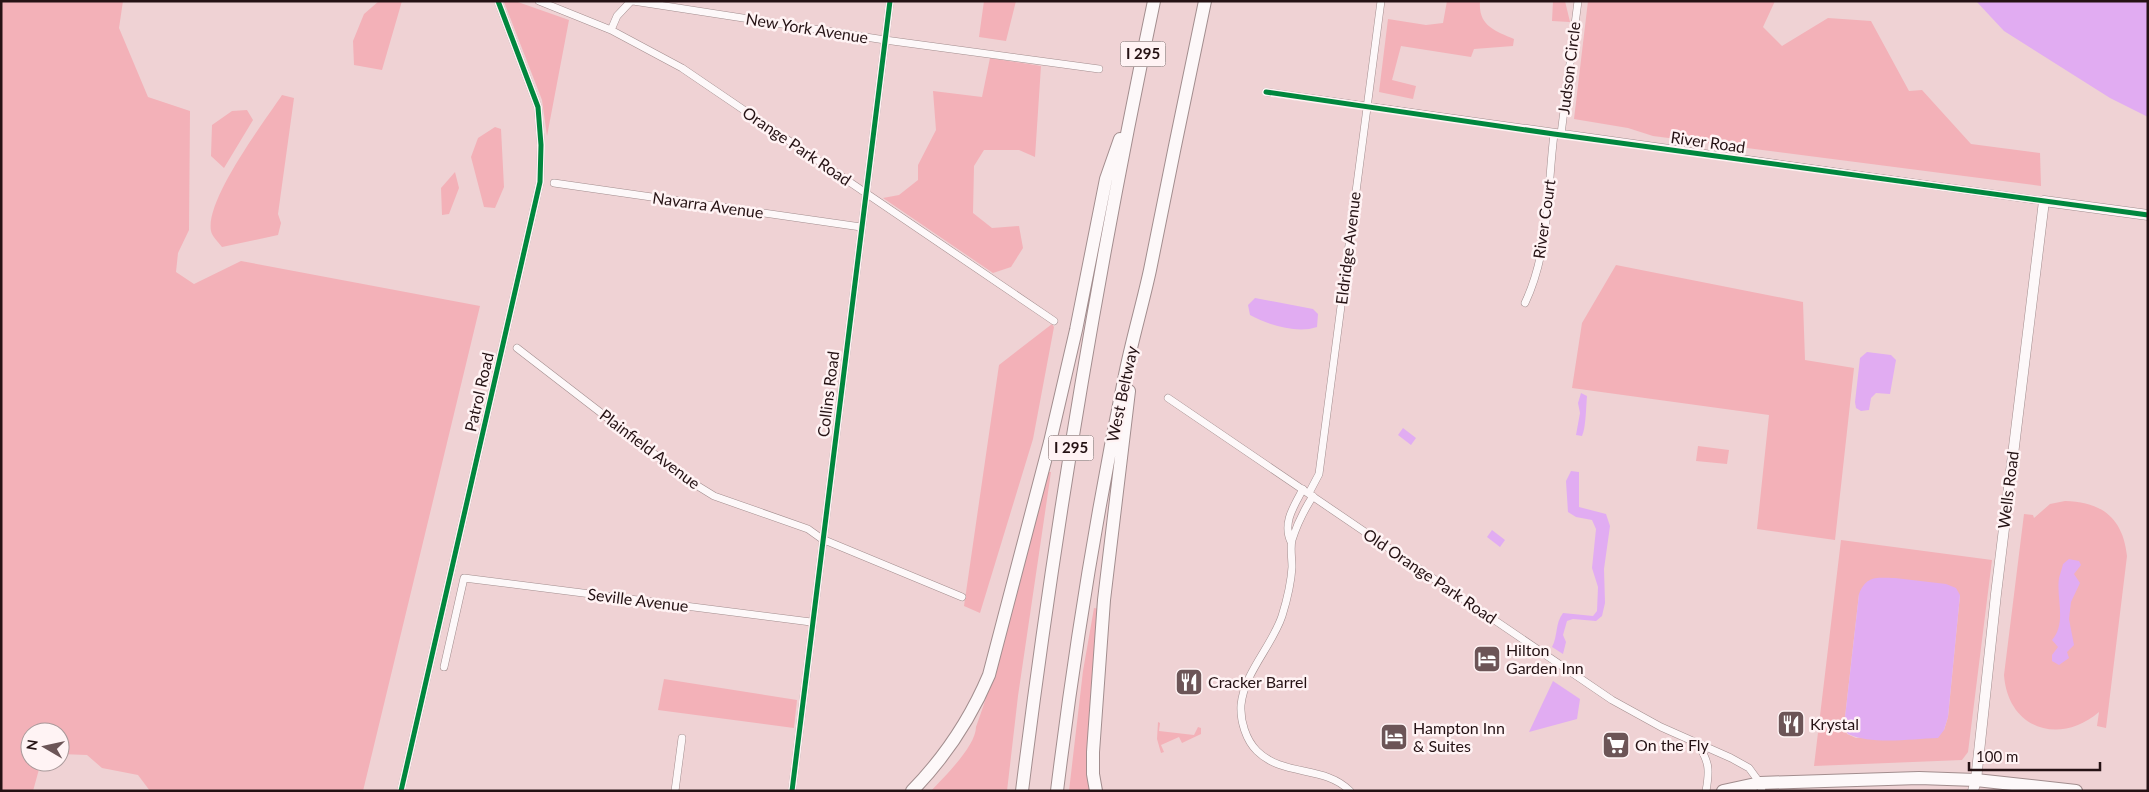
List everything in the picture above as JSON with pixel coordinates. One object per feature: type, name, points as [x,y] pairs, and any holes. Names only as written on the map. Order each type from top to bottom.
[{"type":"highway","name":"I 295","points":[[1022,791],[1045,614],[1062,506],[1132,106],[1154,1]]},
{"type":"highway","name":"West Beltway","points":[[1057,791],[1072,669],[1099,506],[1124,378],[1137,327],[1206,1]]},
{"type":"highway","points":[[912,791],[942,759],[957,738],[976,706],[989,675],[1052,433],[1076,330],[1106,179],[1132,106]]},
{"type":"highway","points":[[1096,791],[1093,774],[1094,743],[1104,600],[1137,327]]},
{"type":"highway","points":[[1723,791],[1884,778],[1975,787],[2076,791]]},
{"type":"street","name":"Patrol Road","points":[[401,791],[540,182],[541,145],[538,107],[498,1]]},
{"type":"street","name":"Orange Park Road","points":[[539,1],[611,30],[682,68],[1054,321]]},
{"type":"street","name":"New York Avenue","points":[[611,30],[616,16],[632,1],[885,40],[1100,69]]},
{"type":"street","name":"Collins Road","points":[[792,791],[811,622],[890,1]]},
{"type":"street","name":"Eldridge Avenue","points":[[1308,493],[1319,474],[1381,1]]},
{"type":"street","name":"Judson Circle","points":[[1557,134],[1578,1]]},
{"type":"street","name":"River Road","points":[[1266,92],[2148,215]]},
{"type":"street","name":"River Court","points":[[1525,303],[1535,282],[1547,216],[1557,134]]},
{"type":"street","name":"Navarra Avenue","points":[[554,183],[861,227]]},
{"type":"street","name":"Wells Road","points":[[1975,787],[1997,585],[2044,201]]},
{"type":"street","name":"Plainfield Avenue","points":[[517,348],[688,480],[714,496],[808,529],[822,539],[962,597]]},
{"type":"street","name":"Old Orange Park Road","points":[[1168,398],[1612,700],[1654,724],[1731,758],[1749,768],[1761,787]]},
{"type":"street","points":[[1291,542],[1288,536],[1288,522],[1308,493]]},
{"type":"street","points":[[1308,493],[1291,542],[1291,573],[1287,599],[1276,631],[1245,686],[1241,708],[1242,720],[1252,746],[1269,760],[1280,766],[1330,777],[1342,783],[1350,791]]},
{"type":"street","name":"Seville Avenue","points":[[444,667],[464,578],[811,622]]},
{"type":"street","points":[[675,791],[682,738]]},
{"type":"street","points":[[1698,743],[1707,759],[1709,777],[1706,791]]},
{"type":"shaded area","points":[[1,1],[123,1],[119,28],[148,97],[190,111],[189,230],[178,253],[176,272],[194,284],[241,261],[480,306],[363,791],[150,791],[138,775],[102,768],[87,755],[70,754],[70,722],[20,722],[20,772],[38,772],[33,791],[1,791]]},
{"type":"shaded area","points":[[379,1],[402,1],[382,70],[354,65],[353,41],[364,14]]},
{"type":"shaded area","points":[[515,1],[569,20],[547,136],[542,100],[504,2]]},
{"type":"shaded area","points":[[984,1],[1016,1],[1006,41],[979,37]]},
{"type":"shaded area","points":[[1447,1],[1480,1],[1480,9],[1485,22],[1494,30],[1514,39],[1513,46],[1474,49],[1471,57],[1401,46],[1392,80],[1416,86],[1413,99],[1379,92],[1388,19],[1426,25],[1443,23]]},
{"type":"shaded area","points":[[1553,1],[1565,1],[1570,22],[1552,21]]},
{"type":"shaded area","points":[[1588,1],[1775,1],[1763,27],[1782,46],[1828,18],[1871,21],[1909,91],[1922,90],[1971,144],[2040,153],[2041,186],[1653,136],[1628,128],[1574,119]]},
{"type":"shaded area","points":[[1976,1],[2148,1],[2148,117],[2110,98],[2004,31]]},
{"type":"shaded area","points":[[990,58],[1041,66],[1035,157],[1019,150],[984,150],[974,166],[973,213],[992,228],[1019,226],[1023,248],[1011,267],[993,273],[883,198],[899,195],[918,180],[918,165],[936,130],[933,91],[982,97]]},
{"type":"shaded area","points":[[282,95],[294,98],[278,214],[281,223],[278,235],[222,247],[211,231],[212,217],[217,200],[237,162]]},
{"type":"shaded area","points":[[247,110],[253,120],[224,168],[211,156],[212,125],[232,111]]},
{"type":"shaded area","points":[[495,127],[501,129],[504,187],[495,208],[484,207],[471,157],[478,138]]},
{"type":"shaded area","points":[[455,172],[459,188],[449,214],[442,215],[441,188]]},
{"type":"shaded area","points":[[1616,265],[1803,302],[1805,360],[1854,368],[1835,540],[1757,529],[1769,415],[1572,388],[1582,323]]},
{"type":"shaded area","points":[[1255,298],[1313,309],[1318,314],[1317,327],[1292,329],[1257,319],[1250,315],[1248,305]]},
{"type":"shaded area","points":[[1052,324],[1054,327],[1033,439],[980,613],[964,606],[999,365]]},
{"type":"shaded area","points":[[1867,352],[1891,355],[1896,360],[1890,394],[1876,393],[1871,398],[1869,410],[1861,411],[1856,408],[1855,402],[1860,358]]},
{"type":"shaded area","points":[[1581,393],[1587,396],[1582,436],[1576,435],[1580,413],[1578,403]]},
{"type":"shaded area","points":[[1403,428],[1416,438],[1411,445],[1398,435]]},
{"type":"shaded area","points":[[1698,446],[1729,450],[1727,464],[1696,461]]},
{"type":"shaded area","points":[[1571,471],[1579,472],[1579,507],[1606,514],[1610,526],[1604,569],[1605,603],[1602,616],[1596,621],[1573,619],[1567,621],[1563,635],[1566,642],[1563,654],[1552,647],[1560,617],[1563,613],[1593,616],[1597,611],[1598,587],[1592,568],[1596,529],[1592,520],[1576,517],[1568,512],[1566,481]]},
{"type":"shaded area","points":[[1048,472],[1051,472],[1018,696],[1007,791],[931,791],[951,770],[975,735],[1006,633]]},
{"type":"shaded area","points":[[2065,501],[2078,502],[2100,509],[2115,522],[2125,543],[2127,556],[2106,728],[2097,726],[2099,712],[2084,722],[2068,728],[2052,729],[2038,726],[2025,719],[2015,708],[2008,693],[2004,675],[2024,514],[2033,515],[2034,518],[2050,504]]},
{"type":"shaded area","points":[[1492,530],[1505,540],[1500,547],[1487,537]]},
{"type":"shaded area","points":[[1841,540],[1992,560],[1968,752],[1962,760],[1814,766]],"holes":[[[1859,594],[1960,595],[1948,717],[1944,730],[1856,738],[1847,734],[1844,726]]]},
{"type":"shaded area","points":[[2069,559],[2079,561],[2081,565],[2074,574],[2080,583],[2071,602],[2069,619],[2074,645],[2067,652],[2069,658],[2059,665],[2052,661],[2052,655],[2058,647],[2052,640],[2059,626],[2060,618],[2059,578],[2063,564]]},
{"type":"shaded area","points":[[1895,578],[1946,584],[1956,588],[1960,595],[1948,717],[1944,730],[1938,738],[1868,739],[1848,734],[1844,726],[1859,594],[1865,583],[1873,579]]},
{"type":"shaded area","points":[[1094,608],[1100,609],[1092,791],[1069,791],[1083,671]]},
{"type":"shaded area","points":[[664,679],[797,700],[794,728],[658,710]]},
{"type":"shaded area","points":[[1553,681],[1580,699],[1577,719],[1529,732]]},
{"type":"shaded area","points":[[1158,722],[1160,723],[1159,731],[1194,735],[1198,727],[1201,728],[1201,734],[1182,743],[1179,737],[1161,745],[1164,752],[1161,753],[1157,739]]},
{"type":"cycle path","points":[[401,791],[540,182],[541,145],[538,107],[498,1]]},
{"type":"cycle path","points":[[792,791],[890,1]]},
{"type":"cycle path","points":[[1266,92],[1554,134],[2148,215]]},
{"type":"place","name":"Hilton Garden Inn","points":[[1487,659]]},
{"type":"place","name":"Cracker Barrel","points":[[1189,682]]},
{"type":"place","name":"Krystal","points":[[1791,724]]},
{"type":"place","name":"Hampton Inn & Suites","points":[[1394,737]]},
{"type":"place","name":"On the Fly","points":[[1616,745]]}]
